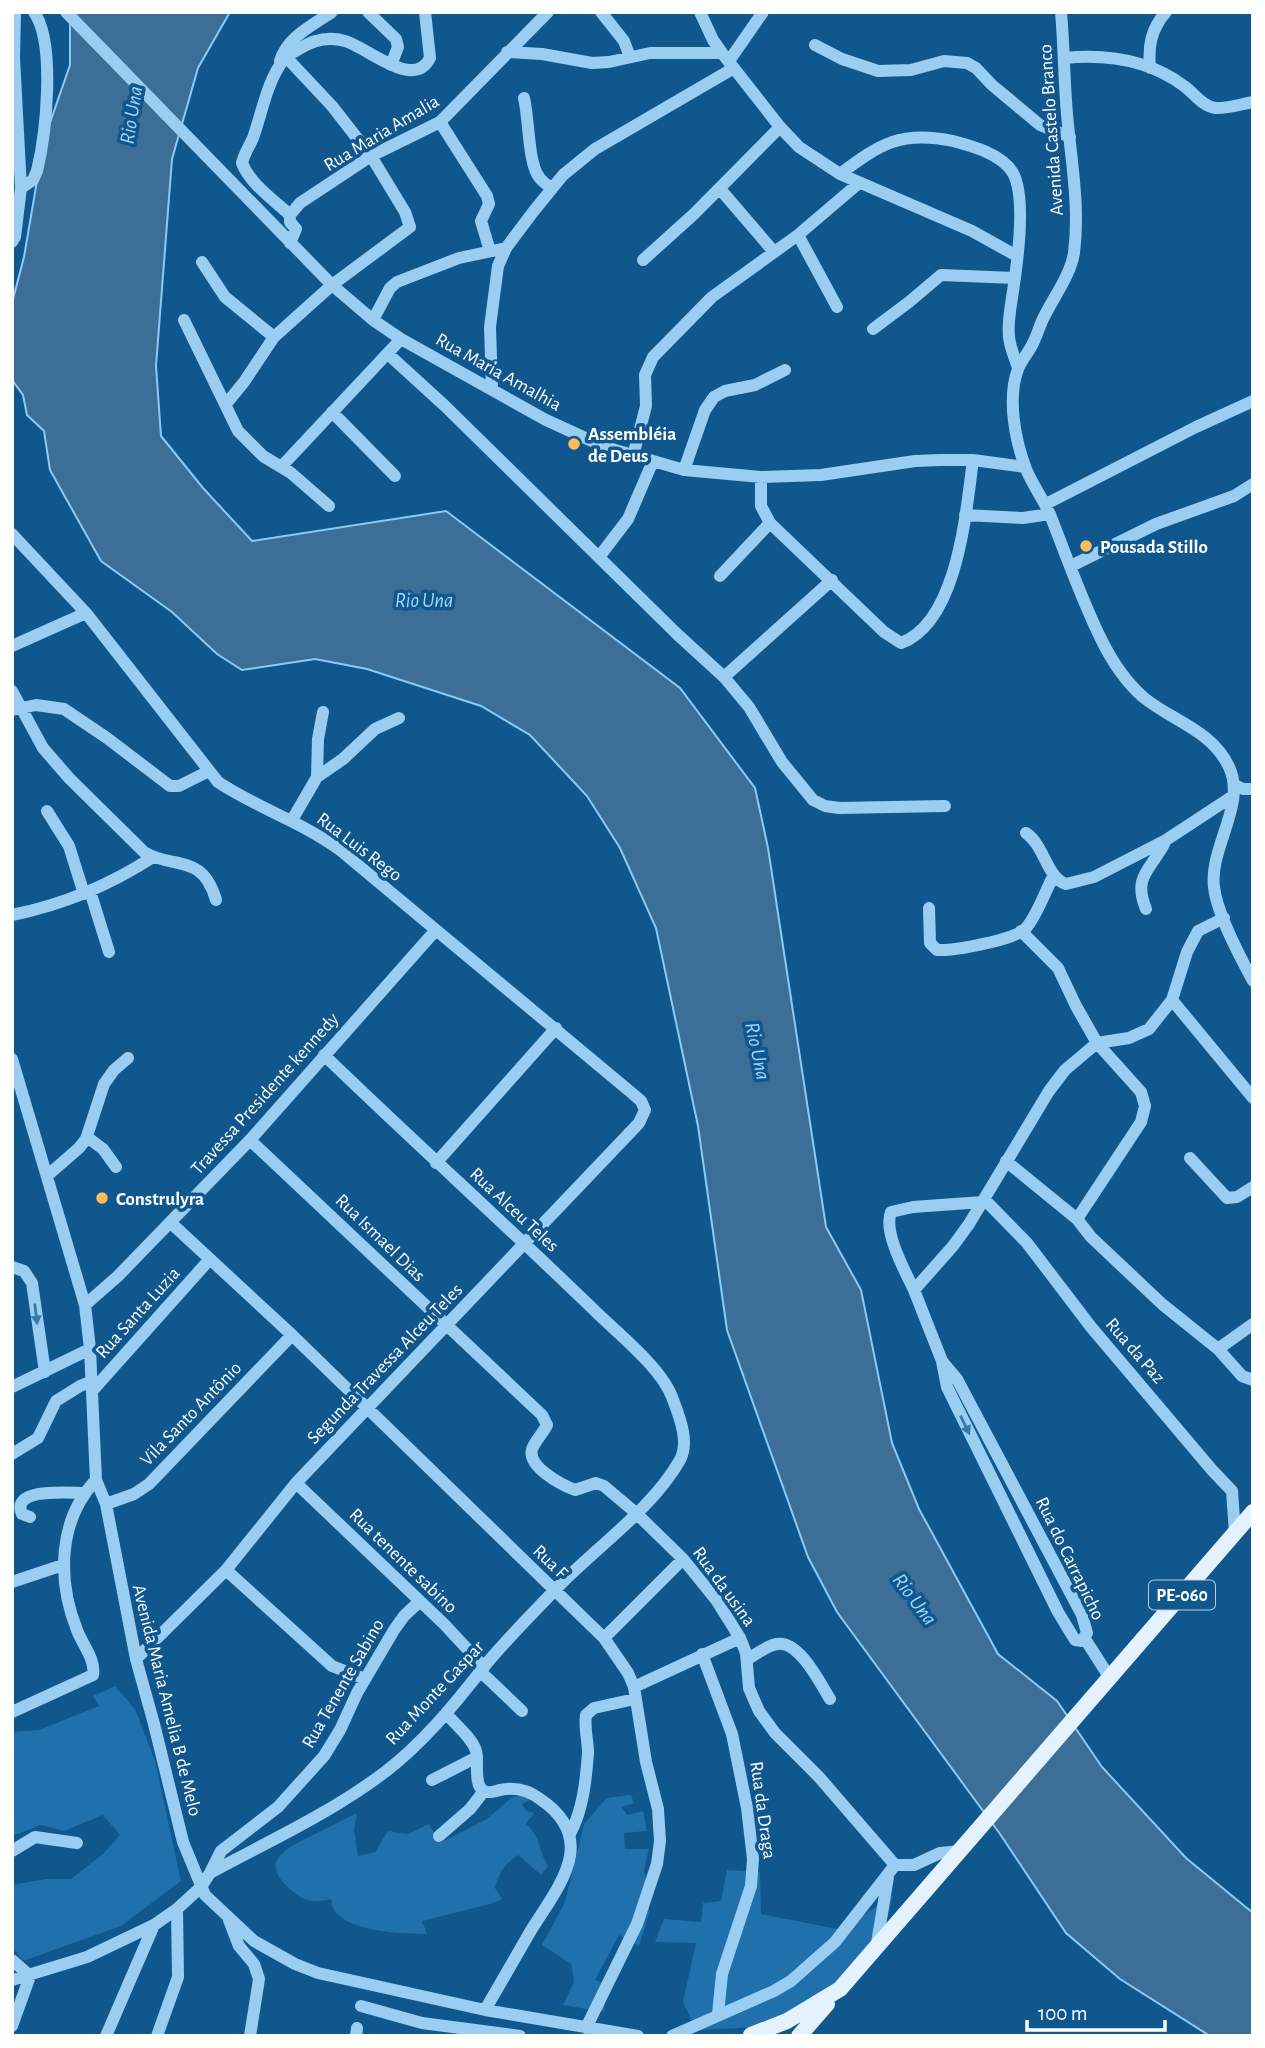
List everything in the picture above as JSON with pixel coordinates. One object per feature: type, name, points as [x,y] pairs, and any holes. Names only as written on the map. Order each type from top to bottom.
[{"type":"main road","name":"PE-060","points":[[799,2036],[1253,1512]]},
{"type":"main road","points":[[751,2036],[787,2021],[840,1989]]},
{"type":"street","points":[[13,239],[21,188],[14,58],[15,12]]},
{"type":"street","points":[[21,188],[33,180],[39,165],[47,85],[46,45],[40,21],[34,12]]},
{"type":"street","name":"Rua Maria Amalhia","points":[[66,12],[332,285],[373,320],[401,339],[574,433],[605,447],[684,470],[761,477],[821,475],[915,461],[973,460],[1025,467]]},
{"type":"street","points":[[226,404],[274,337],[332,285],[410,227],[405,212],[371,156],[332,106],[283,62],[281,57],[289,44],[332,12]]},
{"type":"street","points":[[368,12],[396,39],[398,47],[391,65]]},
{"type":"street","points":[[286,238],[296,229],[290,222],[290,215],[244,170],[242,163],[270,85],[283,62],[306,44],[329,38],[355,45],[391,65],[410,71],[427,65],[430,58],[425,12]]},
{"type":"street","name":"Rua Maria Amalia","points":[[290,215],[300,203],[371,156],[440,122],[548,12]]},
{"type":"street","points":[[601,12],[624,41],[630,57]]},
{"type":"street","points":[[700,12],[713,40],[728,61],[799,147],[840,174],[972,231],[1017,256]]},
{"type":"street","points":[[492,388],[490,327],[498,266],[506,248],[563,175],[595,149],[728,61],[764,12]]},
{"type":"street","name":"Avenida Castelo Branco","points":[[1062,12],[1077,205],[1073,257],[1034,342],[1018,368],[1013,398],[1016,429],[1025,467],[1048,509],[1090,616],[1114,663],[1144,697],[1182,720],[1211,743],[1227,764],[1234,791]]},
{"type":"street","points":[[1150,68],[1149,50],[1155,24],[1166,12]]},
{"type":"street","points":[[814,45],[842,59],[878,71],[911,70],[944,61],[967,63],[1040,125],[1070,137]]},
{"type":"street","points":[[507,52],[542,54],[592,63],[658,52],[728,61]]},
{"type":"street","points":[[1065,58],[1093,55],[1118,58],[1150,68],[1183,85],[1211,107],[1253,102]]},
{"type":"street","points":[[524,99],[529,117],[534,165],[538,175],[552,189]]},
{"type":"street","points":[[440,122],[487,196],[488,204],[481,221],[490,251]]},
{"type":"street","points":[[643,260],[720,189],[780,127]]},
{"type":"street","points":[[840,174],[868,153],[892,141],[921,136],[979,149],[1003,162],[1012,173],[1018,189],[1020,214],[1009,316],[1009,338],[1018,368]]},
{"type":"street","points":[[633,456],[646,406],[645,375],[653,357],[712,298],[798,236],[859,183]]},
{"type":"street","points":[[720,189],[774,252]]},
{"type":"street","points":[[798,236],[837,307]]},
{"type":"street","points":[[373,320],[390,288],[397,282],[459,258],[506,248]]},
{"type":"street","points":[[202,262],[225,297],[274,337]]},
{"type":"street","points":[[873,329],[941,275],[1015,278]]},
{"type":"street","points":[[184,320],[238,431],[263,456],[299,479],[329,506]]},
{"type":"street","points":[[281,467],[401,339]]},
{"type":"street","points":[[388,354],[445,406],[723,677],[749,707],[793,778],[818,804],[839,808],[945,806]]},
{"type":"street","points":[[684,470],[705,410],[714,397],[720,393],[764,382],[785,370]]},
{"type":"street","points":[[965,515],[1023,518],[1048,509],[1196,427],[1253,401]]},
{"type":"street","points":[[332,412],[395,477]]},
{"type":"street","points":[[761,477],[761,506],[770,523],[898,643],[907,640],[925,624],[943,599],[958,558],[973,460]]},
{"type":"street","points":[[599,557],[628,519],[653,461]]},
{"type":"street","points":[[1070,566],[1156,524],[1234,496],[1253,484]]},
{"type":"street","points":[[720,576],[770,523]]},
{"type":"street","name":"Rua Luis Rego","points":[[12,534],[86,613],[218,782],[239,796],[292,820],[340,850],[633,1094]]},
{"type":"street","points":[[723,677],[832,580]]},
{"type":"street","points":[[12,646],[86,613]]},
{"type":"street","points":[[12,691],[17,709],[69,778],[134,844],[153,858],[180,862],[202,874],[213,889],[216,900]]},
{"type":"street","points":[[17,709],[46,705],[64,709],[170,786],[179,786],[209,771]]},
{"type":"street","points":[[317,777],[318,739],[323,712]]},
{"type":"street","points":[[292,820],[317,777],[343,759],[369,733],[399,718]]},
{"type":"street","points":[[1026,833],[1038,843],[1054,875],[1066,884],[1094,877],[1166,840],[1234,791],[1253,789]]},
{"type":"street","points":[[1234,791],[1228,823],[1214,862],[1214,887],[1224,918],[1253,981]]},
{"type":"street","points":[[47,811],[69,845],[109,952]]},
{"type":"street","points":[[1146,909],[1139,889],[1166,840]]},
{"type":"street","points":[[12,915],[87,892],[153,858]]},
{"type":"street","points":[[929,908],[930,943],[937,950],[1006,937],[1021,932],[1033,916],[1054,875]]},
{"type":"street","points":[[914,1290],[953,1246],[984,1201],[1057,1081],[1079,1056],[1097,1043],[1129,1038],[1149,1029],[1172,1000],[1187,953],[1198,930],[1224,918]]},
{"type":"street","name":"Travessa Presidente kennedy","points":[[85,1305],[171,1223],[250,1140],[435,930]]},
{"type":"street","points":[[1021,932],[1047,955],[1062,973],[1076,1006],[1097,1043],[1136,1084],[1145,1099],[1140,1122],[1077,1219]]},
{"type":"street","points":[[1172,1000],[1253,1098]]},
{"type":"street","points":[[436,1163],[556,1028]]},
{"type":"street","name":"Rua Alceu Teles","points":[[324,1055],[436,1163],[526,1244],[655,1370],[673,1397],[684,1432],[682,1454],[659,1488],[636,1513]]},
{"type":"street","points":[[48,1175],[79,1148],[87,1137],[104,1084],[114,1070],[128,1058]]},
{"type":"street","name":"Avenida Maria Amelia B de Melo","points":[[12,1059],[85,1305],[93,1385],[96,1480],[106,1504],[136,1659],[183,1842],[201,1888],[229,1920],[272,1952],[318,1973],[485,2010],[634,2035]]},
{"type":"street","name":"Segunda Travessa Alceu Teles","points":[[136,1659],[226,1570],[296,1483],[366,1407],[526,1244],[642,1120],[645,1108],[633,1094]]},
{"type":"street","points":[[87,1137],[103,1149],[116,1167]]},
{"type":"street","name":"Rua Ismael Dias","points":[[250,1140],[545,1419],[545,1429],[531,1453],[540,1468],[558,1482],[575,1490],[600,1484],[636,1513]]},
{"type":"street","points":[[1190,1158],[1227,1198],[1234,1198],[1253,1187]]},
{"type":"street","points":[[1006,1161],[1077,1219],[1091,1237],[1162,1304],[1218,1349],[1242,1376],[1253,1380]]},
{"type":"street","points":[[942,1362],[892,1240],[888,1219],[891,1212],[912,1207],[984,1201]]},
{"type":"street","name":"Rua da Paz","points":[[984,1201],[1027,1243],[1091,1327],[1212,1470],[1229,1485],[1233,1495],[1235,1533]]},
{"type":"street","name":"Rua F","points":[[171,1223],[292,1335],[604,1638],[628,1673],[658,1809],[660,1841],[657,1864],[637,1924],[586,2028]]},
{"type":"street","name":"Rua Santa Luzia","points":[[93,1385],[210,1259]]},
{"type":"street","points":[[12,1267],[24,1271],[32,1283],[45,1372]]},
{"type":"street","points":[[1218,1349],[1253,1324]]},
{"type":"street","name":"Vila Santo Antônio","points":[[106,1504],[134,1494],[149,1483],[292,1335]]},
{"type":"street","points":[[12,1387],[90,1349]]},
{"type":"street","name":"Rua do Carrapicho","points":[[942,1362],[957,1379],[1087,1627],[1085,1639],[1080,1642],[1075,1640],[1058,1612],[947,1387],[942,1362]]},
{"type":"street","points":[[12,1454],[38,1438],[56,1401],[80,1385],[93,1385]]},
{"type":"street","points":[[12,1712],[90,1678],[94,1673],[72,1616],[63,1565],[77,1504],[96,1480]]},
{"type":"street","name":"Rua tenente sabino","points":[[296,1483],[420,1601],[522,1712]]},
{"type":"street","points":[[30,1517],[22,1514],[20,1508],[22,1502],[31,1496],[84,1493]]},
{"type":"street","name":"Rua da usina","points":[[636,1513],[683,1559],[717,1601],[740,1638],[747,1660],[749,1688],[759,1711],[775,1733],[819,1777],[892,1869]]},
{"type":"street","name":"Rua Monte Gaspar","points":[[210,1873],[346,1799],[403,1756],[446,1713],[482,1669],[554,1591],[636,1513]]},
{"type":"street","points":[[604,1638],[683,1559]]},
{"type":"street","points":[[12,1583],[63,1565]]},
{"type":"street","points":[[226,1570],[332,1666],[365,1679]]},
{"type":"street","name":"Rua Tenente Sabino","points":[[210,1873],[221,1851],[278,1807],[324,1756],[394,1630],[420,1601]]},
{"type":"street","points":[[485,2010],[561,1885],[584,1789],[586,1715],[594,1709],[634,1693],[702,1654],[740,1638]]},
{"type":"street","points":[[1085,1639],[1110,1678]]},
{"type":"street","points":[[747,1660],[772,1645],[787,1645],[801,1655],[830,1699]]},
{"type":"street","name":"Rua da Draga","points":[[702,1654],[732,1734],[747,1808],[753,1859],[748,1896],[722,1974],[718,2014]]},
{"type":"street","points":[[446,1713],[473,1745],[479,1785],[484,1791]]},
{"type":"street","points":[[432,1780],[477,1758]]},
{"type":"street","points":[[439,1836],[470,1809],[484,1791],[514,1789],[529,1793],[552,1809],[570,1839]]},
{"type":"street","points":[[12,1851],[35,1837],[77,1843]]},
{"type":"street","points":[[672,2036],[791,1981],[835,1942],[892,1869],[914,1865],[940,1853],[962,1849]]},
{"type":"street","points":[[876,1949],[892,1869]]},
{"type":"street","points":[[12,1980],[87,1957],[154,1925],[201,1888],[210,1873]]},
{"type":"street","points":[[157,2036],[178,1977],[177,1909]]},
{"type":"street","points":[[229,1920],[239,1946],[254,1964],[259,1979],[250,2036]]},
{"type":"street","points":[[106,2036],[154,1925]]},
{"type":"street","points":[[12,1960],[30,1976]]},
{"type":"street","points":[[12,2026],[30,1976]]},
{"type":"street","points":[[361,2006],[422,2023],[520,2036]]},
{"type":"shaded area","points":[[115,1686],[135,1709],[155,1761],[181,1881],[121,1926],[23,1961],[12,1947],[12,1885],[46,1879],[71,1879],[103,1854],[120,1835],[103,1815],[64,1831],[41,1825],[12,1836],[12,1732],[39,1730],[99,1706],[93,1696]]},
{"type":"shaded area","points":[[521,1795],[534,1798],[522,1804],[526,1811],[534,1813],[526,1824],[537,1839],[548,1866],[541,1875],[518,1855],[506,1866],[497,1882],[495,1888],[502,1899],[422,1921],[427,1934],[377,1930],[351,1923],[334,1910],[331,1899],[314,1901],[300,1897],[281,1880],[276,1871],[276,1863],[286,1850],[357,1813],[354,1830],[358,1856],[375,1852],[388,1831],[408,1834],[429,1824],[440,1843],[487,1819],[511,1798]]},
{"type":"shaded area","points":[[631,1795],[634,1803],[622,1807],[627,1815],[643,1811],[647,1831],[624,1833],[625,1849],[649,1849],[644,1870],[649,1892],[649,1913],[639,1946],[619,1935],[595,1980],[607,1984],[604,2012],[563,2005],[574,1982],[571,1964],[542,1945],[565,1902],[584,1824],[607,1798]]},
{"type":"shaded area","points":[[727,1870],[760,1872],[761,1914],[848,1931],[861,1917],[893,1895],[885,1927],[839,1983],[813,2001],[760,2027],[696,2030],[683,2002],[696,1943],[655,1942],[664,1919],[701,1922],[703,1903],[721,1901]]},
{"type":"water","name":"Rio Una","points":[[70,12],[230,12],[198,68],[172,159],[156,366],[161,436],[203,488],[252,541],[446,511],[680,688],[755,788],[768,848],[826,1227],[861,1290],[892,1443],[919,1509],[998,1654],[1057,1701],[1102,1767],[1186,1858],[1253,1913],[1253,2036],[1210,2036],[1120,1979],[1066,1933],[1000,1834],[837,1612],[808,1557],[727,1330],[698,1126],[656,928],[620,848],[587,796],[530,735],[481,706],[367,669],[315,659],[242,670],[217,654],[172,612],[101,561],[50,470],[44,431],[27,415],[23,395],[12,380],[12,303],[24,257],[44,140],[70,65]]},
{"type":"place","name":"Assembléia de Deus","points":[[574,444]]},
{"type":"place","name":"Pousada Stillo","points":[[1086,546]]},
{"type":"place","name":"Construlyra","points":[[102,1198]]}]
